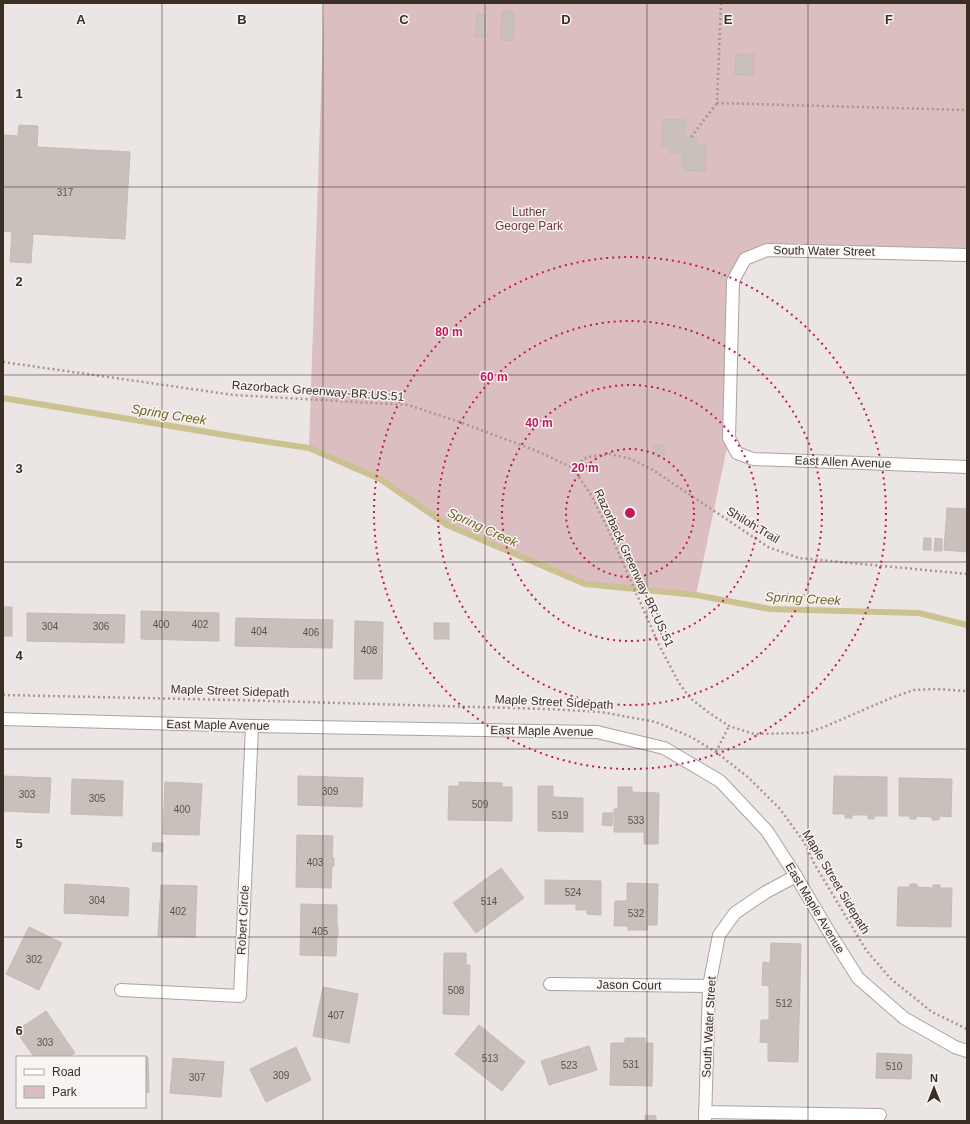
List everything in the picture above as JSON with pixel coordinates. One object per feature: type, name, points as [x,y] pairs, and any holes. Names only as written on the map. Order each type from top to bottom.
[{"type":"street","name":"South Water Street","points":[[729,438],[733,281],[745,259],[767,250],[967,255]]},
{"type":"street","name":"East Allen Avenue","points":[[729,438],[737,453],[753,459],[967,467]]},
{"type":"street","name":"East Maple Avenue","points":[[3,719],[252,726],[597,732],[664,748],[720,781],[767,831],[858,978],[904,1018],[955,1047],[967,1051]]},
{"type":"street","name":"Robert Circle","points":[[121,990],[240,996],[252,726]]},
{"type":"street","name":"South Water Street","points":[[705,1116],[709,986],[719,935],[735,913],[766,892],[796,876]]},
{"type":"street","name":"Jason Court","points":[[550,984],[709,986]]},
{"type":"street","points":[[705,1116],[880,1115]]},
{"type":"path","points":[[691,137],[717,103],[721,3]]},
{"type":"path","points":[[717,103],[967,110]]},
{"type":"path","name":"Razorback Greenway-BR:US:51","points":[[3,362],[234,395],[408,405],[457,421],[522,446],[573,468],[591,495],[608,529],[678,683],[690,698],[729,726],[754,734],[806,733],[824,728],[891,698],[914,690],[967,690]]},
{"type":"path","name":"Shiloh Trail","points":[[573,468],[587,457],[610,454],[631,459],[653,470],[768,547],[799,558],[967,574]]},
{"type":"path","name":"Maple Street Sidepath","points":[[3,695],[235,700],[601,712],[656,722],[691,737],[716,752],[749,778],[780,809],[804,842],[815,865],[866,950],[891,979],[932,1012],[967,1029]]},
{"type":"path","points":[[716,752],[729,726]]},
{"type":"green space","name":"Luther George Park","points":[[324,3],[967,3],[967,255],[767,250],[745,259],[733,281],[729,438],[696,595],[585,584],[447,525],[380,479],[309,448]]},
{"type":"building","points":[[503,10],[507,10],[507,12],[513,11],[514,13],[513,41],[501,40]]},
{"type":"building","points":[[477,15],[485,15],[485,37],[475,37]]},
{"type":"building","points":[[736,54],[754,55],[753,75],[735,74]]},
{"type":"building","points":[[663,119],[685,120],[685,137],[697,137],[697,145],[706,145],[705,171],[683,170],[683,153],[670,153],[670,146],[662,146]]},
{"type":"building","points":[[19,125],[38,126],[37,147],[130,152],[125,239],[33,234],[31,263],[10,262],[12,232],[3,231],[3,135],[18,136]]},
{"type":"building","points":[[654,444],[664,445],[664,456],[653,456]]},
{"type":"building","points":[[947,508],[967,509],[967,552],[944,550]]},
{"type":"building","points":[[924,538],[931,538],[931,550],[923,550]]},
{"type":"building","points":[[935,538],[942,539],[942,551],[934,551]]},
{"type":"building","points":[[3,607],[12,607],[12,636],[3,636]]},
{"type":"building","points":[[141,611],[219,613],[219,641],[141,639]]},
{"type":"building","points":[[27,613],[125,615],[124,643],[27,641]]},
{"type":"building","points":[[236,618],[333,620],[332,648],[235,646]]},
{"type":"building","points":[[355,621],[383,622],[382,679],[354,679]]},
{"type":"building","points":[[434,623],[449,623],[449,639],[434,639]]},
{"type":"building","points":[[3,776],[51,778],[49,813],[3,811]]},
{"type":"building","points":[[298,776],[363,778],[362,807],[298,805]]},
{"type":"building","points":[[834,776],[887,777],[887,816],[874,816],[874,819],[868,819],[868,815],[852,815],[852,818],[845,818],[845,814],[833,814]]},
{"type":"building","points":[[899,778],[952,779],[951,817],[939,816],[939,820],[932,820],[932,817],[916,816],[916,819],[910,819],[910,816],[899,816]]},
{"type":"building","points":[[72,779],[123,781],[122,816],[71,814]]},
{"type":"building","points":[[165,782],[202,784],[199,835],[163,834]]},
{"type":"building","points":[[459,782],[502,783],[502,787],[512,787],[512,821],[448,820],[449,786],[459,786]]},
{"type":"building","points":[[538,786],[553,786],[553,797],[583,798],[583,832],[538,831]]},
{"type":"building","points":[[618,787],[632,787],[632,792],[659,793],[658,844],[644,844],[644,832],[614,832],[614,809],[618,809]]},
{"type":"building","points":[[603,813],[613,813],[612,826],[602,825]]},
{"type":"building","points":[[297,835],[333,836],[332,858],[334,858],[334,866],[332,866],[331,888],[296,887]]},
{"type":"building","points":[[153,843],[163,843],[163,852],[152,851]]},
{"type":"building","points":[[501,868],[524,898],[476,933],[453,903]]},
{"type":"building","points":[[545,880],[601,881],[601,915],[587,914],[587,910],[576,910],[576,904],[545,904]]},
{"type":"building","points":[[627,883],[658,884],[657,925],[648,925],[647,930],[628,930],[628,926],[614,926],[615,901],[627,901]]},
{"type":"building","points":[[65,884],[129,888],[128,916],[64,913]]},
{"type":"building","points":[[910,884],[917,884],[917,887],[933,888],[933,885],[940,885],[940,888],[952,888],[951,927],[897,926],[898,887],[910,887]]},
{"type":"building","points":[[161,885],[197,886],[195,937],[158,936]]},
{"type":"building","points":[[301,904],[337,905],[338,935],[336,956],[300,955]]},
{"type":"building","points":[[29,927],[62,943],[39,990],[6,974]]},
{"type":"building","points":[[771,943],[801,944],[798,1062],[768,1061],[768,1043],[760,1042],[761,1020],[769,1020],[769,986],[762,985],[763,962],[770,963]]},
{"type":"building","points":[[444,953],[466,953],[466,965],[470,965],[469,1015],[443,1014]]},
{"type":"building","points":[[323,987],[358,994],[349,1043],[313,1036]]},
{"type":"building","points":[[46,1011],[75,1053],[70,1056],[33,1056],[16,1031]]},
{"type":"building","points":[[479,1025],[525,1062],[502,1091],[455,1054]]},
{"type":"building","points":[[625,1038],[645,1038],[645,1043],[653,1043],[652,1086],[610,1085],[611,1043],[625,1043]]},
{"type":"building","points":[[589,1046],[597,1070],[549,1085],[541,1061]]},
{"type":"building","points":[[296,1047],[311,1080],[266,1102],[250,1069]]},
{"type":"building","points":[[877,1053],[912,1055],[911,1079],[876,1078]]},
{"type":"building","points":[[146,1057],[148,1057],[149,1092],[146,1093]]},
{"type":"building","points":[[173,1058],[224,1062],[221,1097],[170,1093]]},
{"type":"building","points":[[645,1115],[656,1116],[656,1121],[645,1121]]},
{"type":"waterway","name":"Spring Creek","points":[[3,398],[309,448],[380,479],[447,525],[585,584],[696,595],[770,609],[919,613],[967,625]]}]
